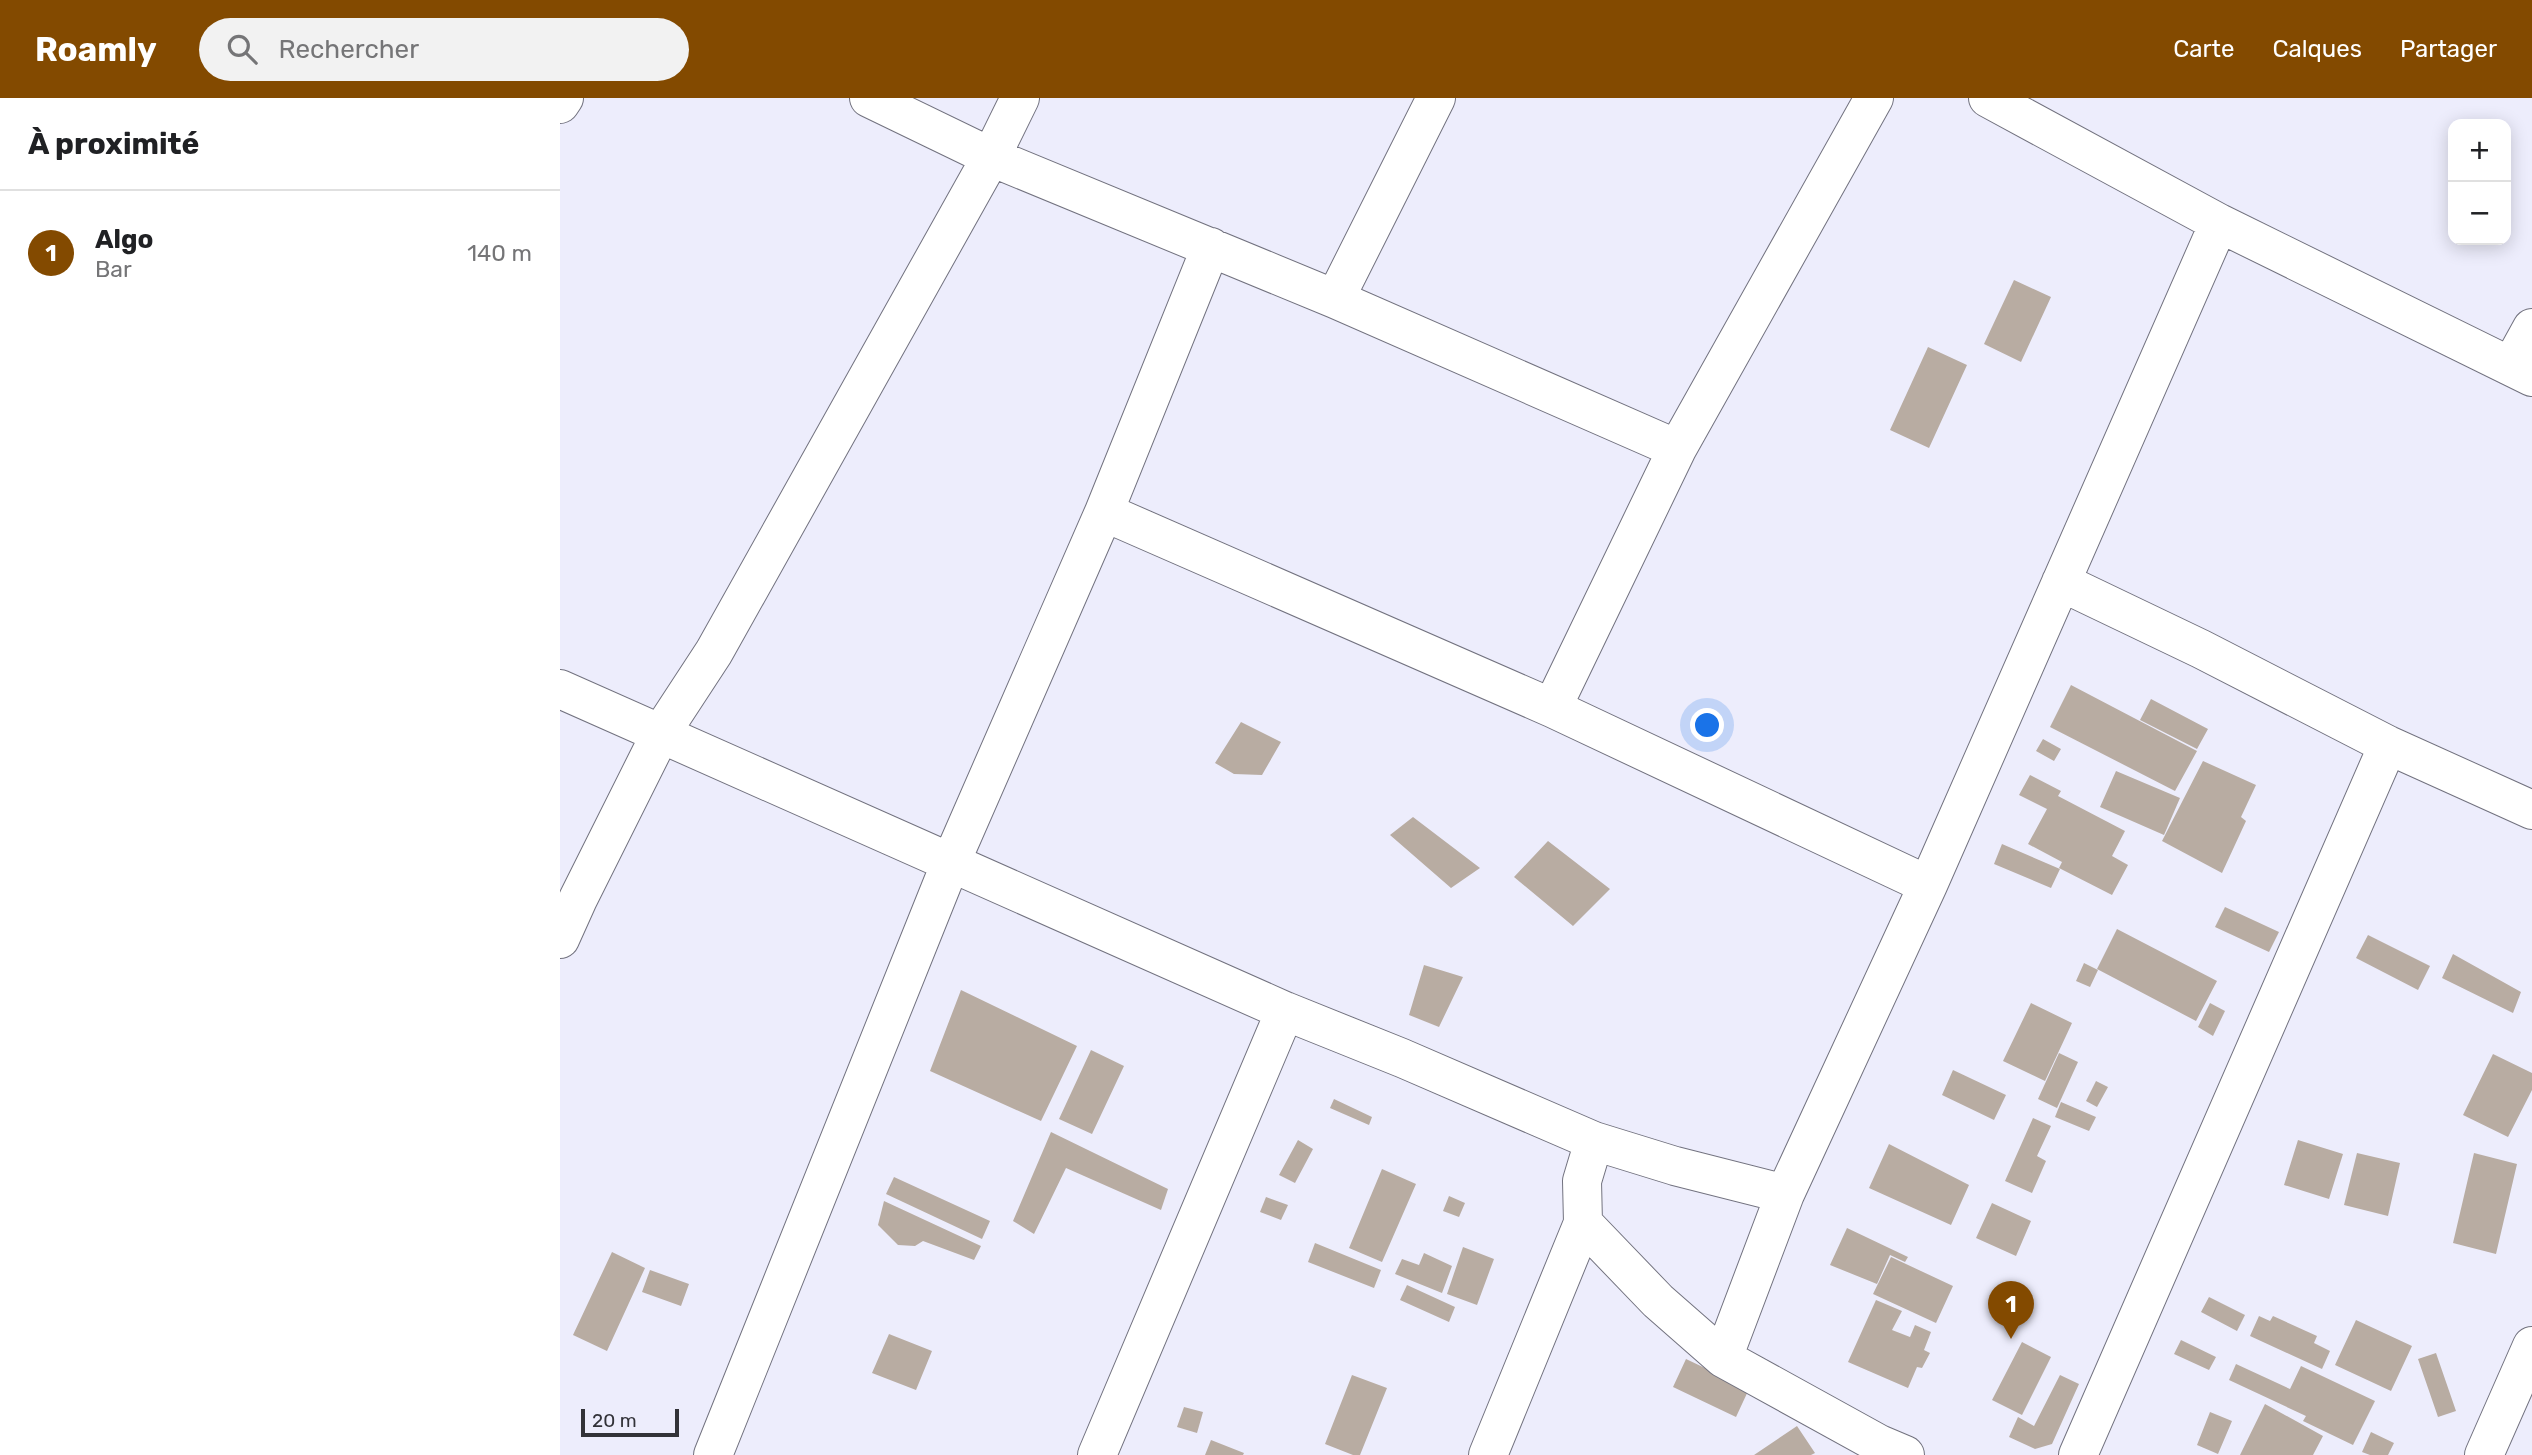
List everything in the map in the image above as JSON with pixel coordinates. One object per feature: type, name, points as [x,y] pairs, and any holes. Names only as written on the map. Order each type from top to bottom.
[{"type":"street","points":[[560,104],[564,98]]},
{"type":"street","points":[[869,98],[991,157],[1335,299],[1677,449]]},
{"type":"street","points":[[560,939],[661,733],[714,652],[991,157],[1020,98]]},
{"type":"street","points":[[1335,299],[1436,98]]},
{"type":"street","points":[[1552,708],[1677,449],[1874,98]]},
{"type":"street","points":[[1988,98],[2219,223],[2521,372],[2532,328]]},
{"type":"street","points":[[1723,1358],[1785,1195],[1928,885],[2219,223]]},
{"type":"street","points":[[713,1455],[951,862],[1104,512],[1211,247]]},
{"type":"street","points":[[1104,512],[1552,708],[1928,885]]},
{"type":"street","points":[[2061,582],[2201,649],[2388,745],[2532,810]]},
{"type":"street","points":[[560,689],[1285,1012],[1402,1058],[1594,1141],[1785,1195]]},
{"type":"street","points":[[2078,1455],[2388,745]]},
{"type":"street","points":[[1097,1455],[1285,1012]]},
{"type":"street","points":[[1488,1455],[1583,1223],[1582,1181],[1594,1141]]},
{"type":"street","points":[[1583,1223],[1658,1301],[1723,1358],[1886,1451]]},
{"type":"street","points":[[2484,1455],[2532,1346]]},
{"type":"building","points":[[2014,280],[2051,297],[2021,362],[1984,344]]},
{"type":"building","points":[[1928,347],[1967,365],[1929,448],[1890,430]]},
{"type":"building","points":[[2071,685],[2197,751],[2175,791],[2050,727]]},
{"type":"building","points":[[2151,699],[2208,729],[2197,749],[2140,720]]},
{"type":"building","points":[[1241,722],[1281,742],[1262,775],[1234,774],[1215,763]]},
{"type":"building","points":[[2043,739],[2061,749],[2054,761],[2036,751]]},
{"type":"building","points":[[2203,761],[2256,785],[2241,817],[2246,821],[2222,873],[2162,841]]},
{"type":"building","points":[[2116,771],[2180,798],[2164,835],[2100,807]]},
{"type":"building","points":[[2030,775],[2061,791],[2058,796],[2125,831],[2112,856],[2128,865],[2112,895],[2059,868],[2062,862],[2028,844],[2047,809],[2019,795]]},
{"type":"building","points":[[1413,817],[1480,868],[1451,888],[1390,835]]},
{"type":"building","points":[[1548,841],[1610,889],[1573,926],[1514,877]]},
{"type":"building","points":[[2002,844],[2060,869],[2051,888],[1994,864]]},
{"type":"building","points":[[2225,907],[2279,932],[2269,952],[2215,927]]},
{"type":"building","points":[[2117,929],[2217,981],[2196,1021],[2097,969]]},
{"type":"building","points":[[2368,935],[2430,966],[2418,990],[2356,958]]},
{"type":"building","points":[[2453,954],[2521,992],[2513,1013],[2442,978]]},
{"type":"building","points":[[2084,963],[2098,970],[2090,987],[2076,981]]},
{"type":"building","points":[[1424,965],[1463,977],[1439,1027],[1409,1015]]},
{"type":"building","points":[[961,990],[1077,1046],[1041,1121],[930,1071]]},
{"type":"building","points":[[2031,1003],[2072,1023],[2045,1081],[2003,1061]]},
{"type":"building","points":[[2210,1003],[2225,1011],[2213,1036],[2198,1027]]},
{"type":"building","points":[[1091,1050],[1124,1066],[1092,1134],[1059,1119]]},
{"type":"building","points":[[2059,1053],[2078,1062],[2057,1108],[2038,1099]]},
{"type":"building","points":[[2493,1054],[2532,1073],[2532,1090],[2508,1137],[2463,1115]]},
{"type":"building","points":[[1953,1070],[2006,1095],[1994,1120],[1942,1095]]},
{"type":"building","points":[[2096,1081],[2108,1087],[2097,1107],[2086,1101]]},
{"type":"building","points":[[1334,1099],[1372,1117],[1369,1125],[1330,1108]]},
{"type":"building","points":[[2061,1102],[2096,1117],[2089,1131],[2055,1117]]},
{"type":"building","points":[[2033,1118],[2051,1126],[2037,1156],[2046,1161],[2032,1193],[2005,1181]]},
{"type":"building","points":[[1051,1132],[1168,1189],[1161,1210],[1066,1168],[1034,1234],[1013,1221]]},
{"type":"building","points":[[1298,1140],[1313,1149],[1295,1183],[1279,1175]]},
{"type":"building","points":[[2298,1140],[2343,1154],[2329,1199],[2284,1185]]},
{"type":"building","points":[[1889,1144],[1969,1185],[1951,1225],[1869,1188]]},
{"type":"building","points":[[2357,1153],[2400,1163],[2388,1216],[2344,1205]]},
{"type":"building","points":[[2474,1153],[2517,1164],[2496,1254],[2453,1243]]},
{"type":"building","points":[[1382,1169],[1416,1184],[1382,1262],[1349,1248]]},
{"type":"building","points":[[894,1177],[990,1221],[982,1239],[886,1194]]},
{"type":"building","points":[[1449,1196],[1465,1203],[1459,1217],[1443,1211]]},
{"type":"building","points":[[1266,1197],[1288,1205],[1281,1220],[1260,1212]]},
{"type":"building","points":[[884,1201],[981,1246],[974,1260],[923,1241],[915,1246],[898,1245],[878,1225]]},
{"type":"building","points":[[1992,1203],[2031,1221],[2016,1256],[1976,1238]]},
{"type":"building","points":[[1847,1228],[1908,1257],[1905,1262],[1890,1255],[1877,1284],[1830,1265]]},
{"type":"building","points":[[1315,1243],[1381,1270],[1374,1288],[1308,1262]]},
{"type":"building","points":[[1463,1247],[1494,1259],[1477,1305],[1447,1294]]},
{"type":"building","points":[[612,1252],[645,1268],[607,1351],[573,1335]]},
{"type":"building","points":[[1424,1253],[1452,1266],[1442,1293],[1395,1274],[1402,1259],[1419,1265]]},
{"type":"building","points":[[1891,1257],[1953,1286],[1936,1323],[1873,1294]]},
{"type":"building","points":[[650,1270],[689,1284],[681,1306],[642,1292]]},
{"type":"building","points":[[1407,1285],[1455,1307],[1449,1322],[1400,1300]]},
{"type":"building","points":[[2209,1297],[2245,1315],[2237,1331],[2201,1312]]},
{"type":"building","points":[[1876,1300],[1902,1311],[1892,1330],[1910,1337],[1915,1325],[1931,1332],[1924,1350],[1930,1353],[1922,1368],[1917,1367],[1908,1388],[1848,1362]]},
{"type":"building","points":[[2259,1316],[2270,1321],[2273,1316],[2317,1336],[2314,1343],[2330,1351],[2322,1369],[2250,1336]]},
{"type":"building","points":[[2356,1320],[2412,1346],[2391,1391],[2335,1365]]},
{"type":"building","points":[[889,1334],[932,1351],[916,1390],[872,1373]]},
{"type":"building","points":[[2181,1340],[2216,1357],[2209,1370],[2174,1354]]},
{"type":"building","points":[[2022,1342],[2051,1357],[2022,1415],[1992,1400]]},
{"type":"building","points":[[2436,1353],[2456,1411],[2438,1417],[2418,1359]]},
{"type":"building","points":[[1686,1359],[1749,1389],[1736,1417],[1673,1387]]},
{"type":"building","points":[[2236,1364],[2290,1389],[2301,1366],[2375,1401],[2353,1445],[2303,1421],[2306,1416],[2229,1380]]},
{"type":"building","points":[[1352,1375],[1387,1388],[1360,1455],[1325,1444]]},
{"type":"building","points":[[2060,1375],[2079,1384],[2052,1444],[2035,1449],[2009,1437],[2018,1417],[2034,1426]]},
{"type":"building","points":[[2265,1404],[2323,1436],[2313,1455],[2240,1455]]},
{"type":"building","points":[[1184,1407],[1203,1412],[1197,1433],[1177,1427]]},
{"type":"building","points":[[2210,1412],[2232,1421],[2218,1454],[2197,1445]]},
{"type":"building","points":[[1797,1426],[1815,1453],[1754,1455]]},
{"type":"building","points":[[2371,1432],[2394,1443],[2388,1455],[2362,1452]]},
{"type":"building","points":[[1211,1440],[1244,1453],[1205,1455]]},
{"type":"place","name":"Algo","points":[[2011,1339]]}]
